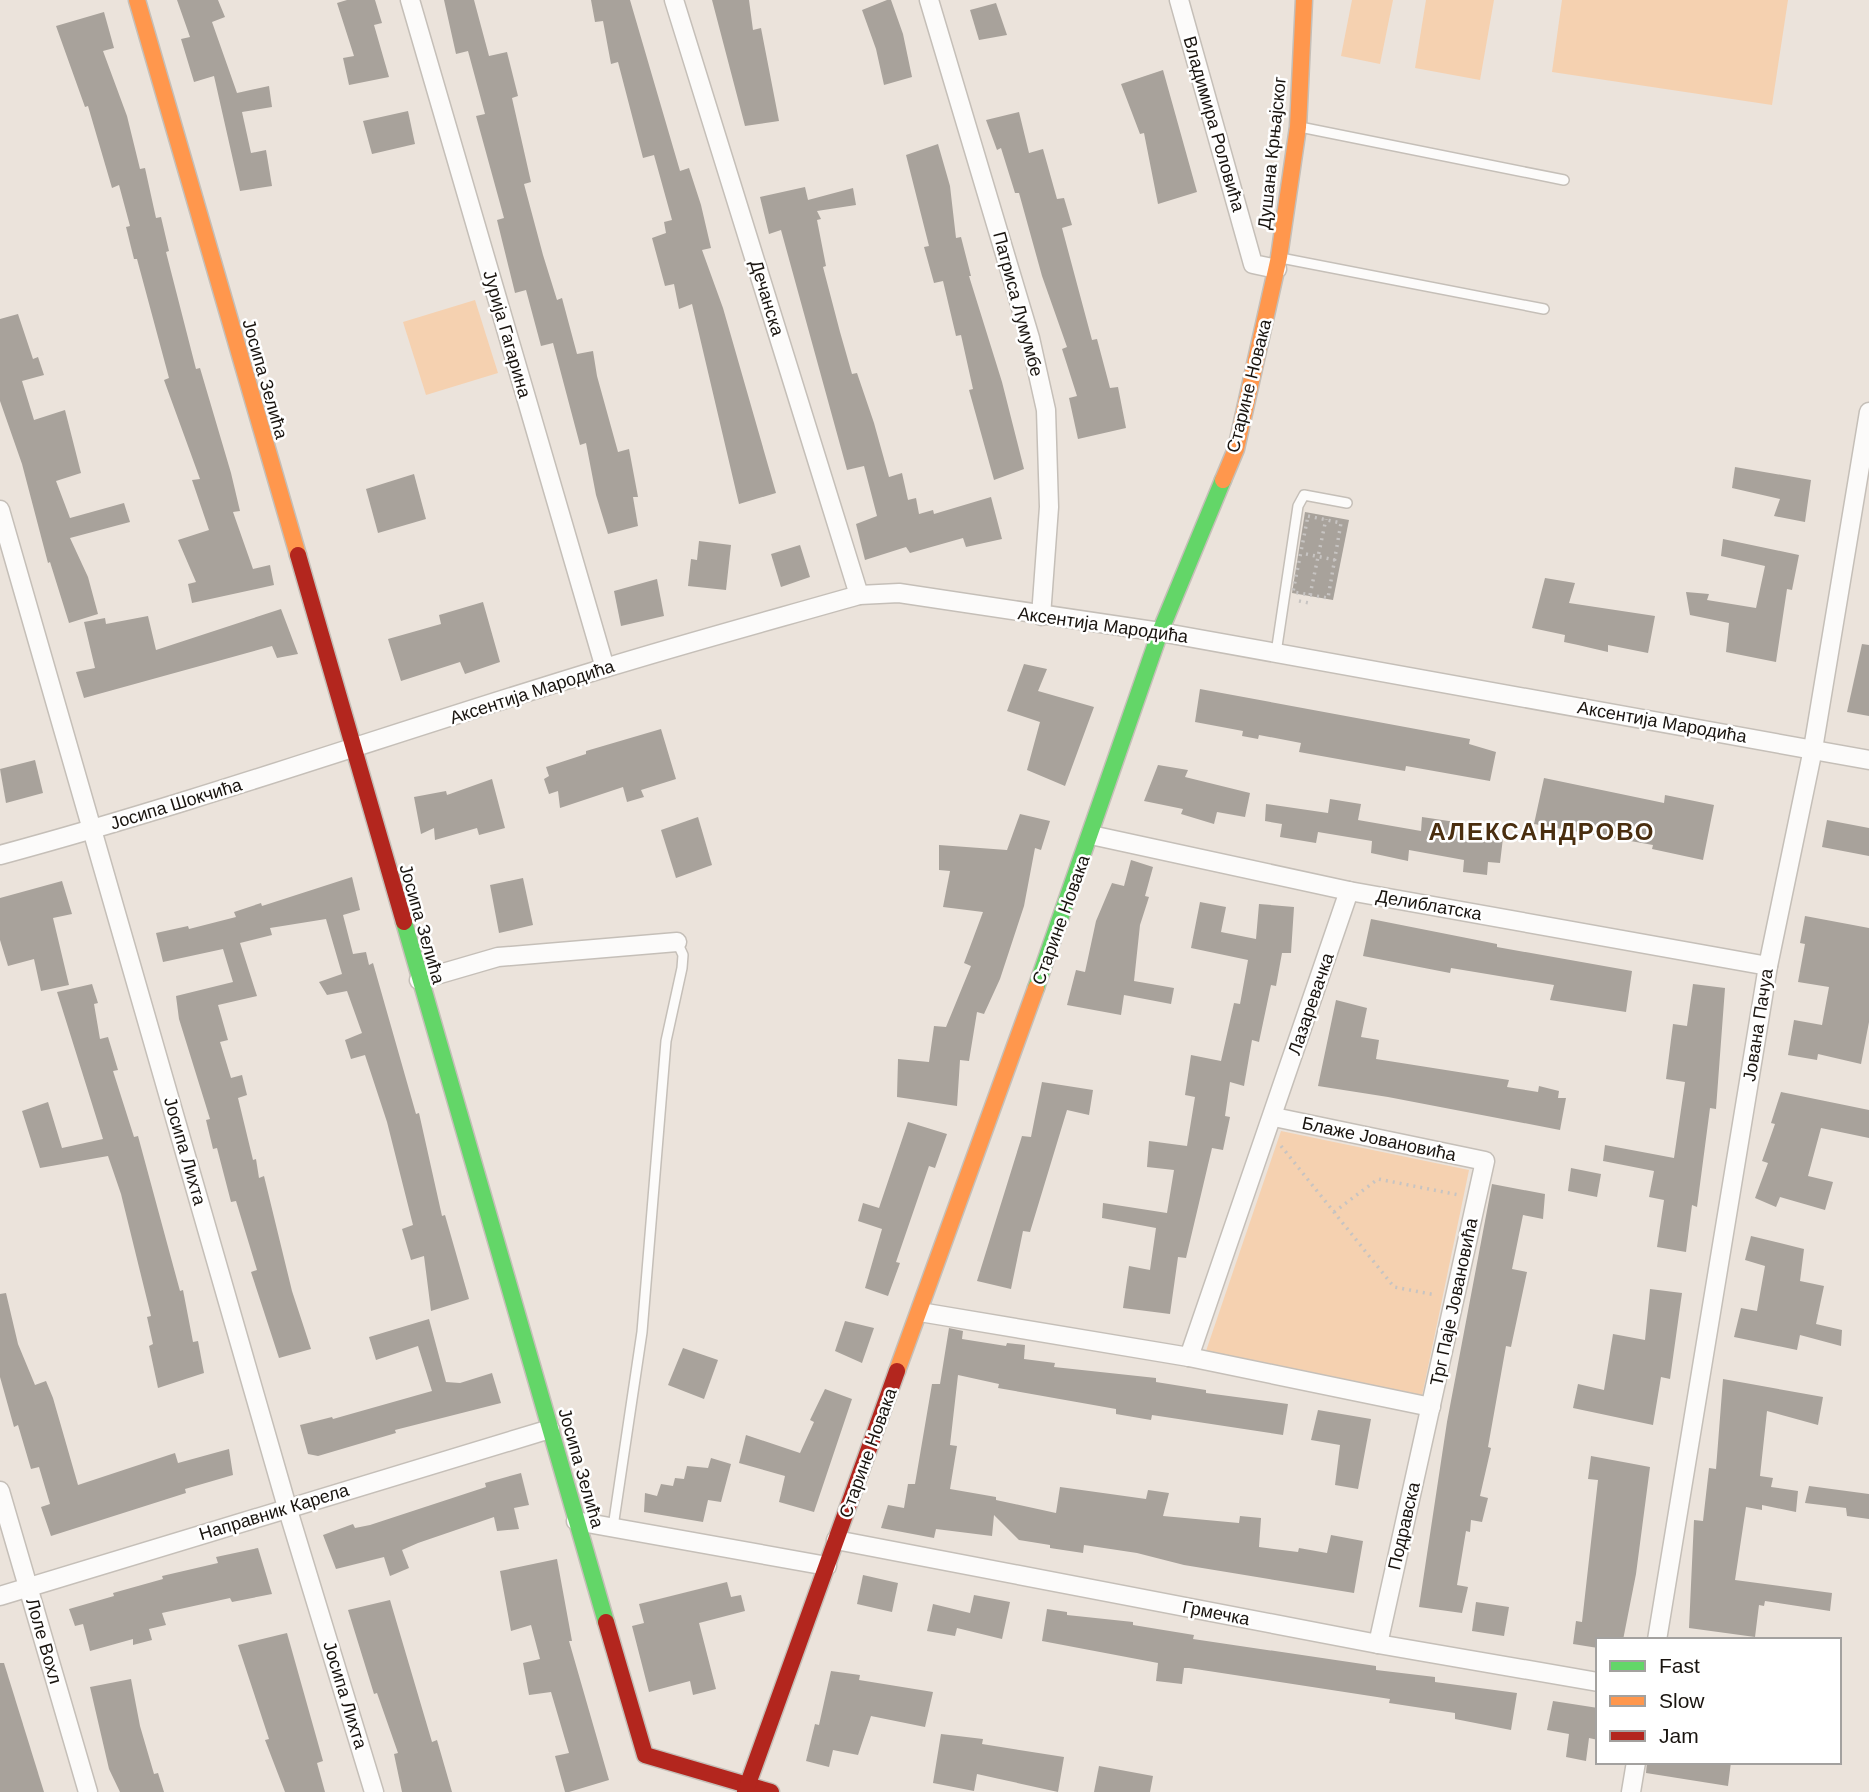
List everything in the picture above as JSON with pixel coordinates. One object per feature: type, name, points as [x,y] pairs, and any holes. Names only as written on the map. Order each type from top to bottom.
[{"type":"street","name":"Јосипа Зелића","points":[[137,0],[645,1755],[746,1790]]},
{"type":"street","name":"Јурија Гагарина","points":[[410,0],[605,668]]},
{"type":"street","name":"Дечанска","points":[[674,0],[859,595]]},
{"type":"street","name":"Патриса Лумумбе","points":[[929,0],[1030,338],[1046,410],[1049,507],[1041,616]]},
{"type":"street","name":"Владимира Роловића","points":[[1179,0],[1253,264],[1278,263]]},
{"type":"street","name":"Душана Крњајског","points":[[1278,263],[1298,127],[1304,0]]},
{"type":"street","name":"Старине Новака","points":[[746,1790],[1091,835],[1160,632],[1236,449],[1278,263]]},
{"type":"street","name":"Јована Пачуа","points":[[1657,1638],[1768,966],[1813,750],[1869,412]]},
{"type":"street","name":"Јосипа Лихта","points":[[0,510],[287,1507],[374,1792]]},
{"type":"street","name":"Аксентија Мародића","points":[[352,750],[605,668],[859,595],[899,593],[1160,632],[1869,760]]},
{"type":"street","name":"Јосипа Шокчића","points":[[0,855],[94,830],[352,750]]},
{"type":"street","name":"Делиблатска","points":[[1091,835],[1349,891],[1768,966]]},
{"type":"street","name":"Лазаревачка","points":[[1271,1124],[1349,891]]},
{"type":"street","points":[[419,980],[498,957],[677,942]]},
{"type":"street","points":[[1189,1357],[1271,1124]]},
{"type":"street","name":"Блаже Јовановића","points":[[1271,1124],[1485,1161]]},
{"type":"street","name":"Трг Паје Јовановића","points":[[920,1311],[1189,1357],[1431,1407],[1485,1161]]},
{"type":"street","name":"Подравска","points":[[1378,1644],[1431,1407]]},
{"type":"street","name":"Направник Карела","points":[[0,1596],[550,1429]]},
{"type":"street","name":"Лоле Вохл","points":[[0,1491],[88,1792]]},
{"type":"street","points":[[576,1521],[827,1566]]},
{"type":"street","name":"Грмечка","points":[[836,1540],[1378,1644],[1596,1682]]},
{"type":"street","points":[[1631,1792],[1636,1764]]},
{"type":"street","points":[[746,1790],[771,1792]]},
{"type":"lane","points":[[1298,127],[1564,180]]},
{"type":"lane","points":[[1278,263],[1544,309]]},
{"type":"lane","points":[[1276,653],[1298,506],[1304,495],[1347,503]]},
{"type":"lane","points":[[613,1527],[642,1332],[666,1041],[682,968],[683,955],[677,942]]},
{"type":"path","points":[[1326,519],[1310,595],[1328,598],[1341,523]]},
{"type":"path","points":[[1301,553],[1335,560]]},
{"type":"path","points":[[1271,1124],[1334,1212],[1394,1287],[1455,1298]]},
{"type":"path","points":[[1334,1212],[1378,1179],[1477,1198]]},
{"type":"shaded area","points":[[1352,0],[1393,0],[1380,64],[1341,56]]},
{"type":"shaded area","points":[[1426,0],[1494,0],[1480,80],[1415,68]]},
{"type":"shaded area","points":[[1562,0],[1788,0],[1772,105],[1552,72]]},
{"type":"shaded area","points":[[475,300],[498,373],[426,395],[403,322]]},
{"type":"shaded area","points":[[1281,1131],[1469,1170],[1422,1396],[1206,1351]]},
{"type":"building","points":[[177,0],[218,0],[225,17],[212,22],[237,93],[269,86],[272,107],[242,112],[251,153],[266,150],[272,186],[240,191],[214,76],[194,82],[181,39],[190,37]]},
{"type":"building","points":[[347,0],[375,0],[382,23],[374,25],[389,77],[349,85],[343,58],[354,56],[337,3]]},
{"type":"building","points":[[444,0],[474,0],[489,56],[507,52],[518,96],[512,98],[531,182],[524,184],[543,255],[557,300],[562,298],[577,354],[593,351],[597,376],[618,452],[629,449],[638,497],[633,497],[638,526],[608,534],[596,495],[586,443],[580,445],[553,343],[541,346],[526,290],[515,293],[497,220],[504,218],[476,116],[485,114],[468,51],[456,54]]},
{"type":"building","points":[[591,0],[630,0],[680,171],[689,168],[701,205],[711,248],[702,250],[723,308],[776,493],[739,504],[692,304],[679,309],[674,284],[665,286],[652,238],[666,233],[664,222],[672,220],[654,155],[643,158],[618,62],[611,64],[603,21],[595,22]]},
{"type":"building","points":[[712,0],[749,0],[753,30],[761,28],[779,121],[745,126]]},
{"type":"building","points":[[891,0],[903,34],[912,77],[884,85],[876,49],[862,10]]},
{"type":"building","points":[[996,3],[1007,35],[979,40],[970,10]]},
{"type":"building","points":[[104,12],[114,48],[103,51],[127,116],[140,169],[145,168],[156,218],[161,217],[169,251],[166,252],[196,369],[200,368],[231,473],[240,511],[233,512],[253,569],[270,565],[274,585],[192,603],[188,584],[196,582],[178,540],[209,530],[192,480],[200,479],[164,380],[169,378],[137,259],[134,259],[126,227],[130,226],[119,185],[112,188],[88,106],[85,107],[56,26]]},
{"type":"building","points":[[1163,70],[1197,192],[1158,204],[1144,133],[1140,134],[1121,84]]},
{"type":"building","points":[[408,111],[415,144],[372,154],[363,121]]},
{"type":"building","points":[[1019,112],[1029,153],[1043,149],[1057,199],[1064,198],[1072,225],[1062,228],[1092,340],[1097,339],[1110,388],[1118,387],[1126,428],[1078,439],[1069,398],[1077,396],[1062,349],[1067,347],[1042,276],[1019,193],[1015,193],[1001,148],[997,150],[986,120]]},
{"type":"building","points":[[938,144],[950,186],[956,238],[961,237],[969,276],[1002,382],[1024,469],[994,480],[969,390],[973,389],[961,335],[956,336],[943,281],[934,283],[924,247],[929,246],[906,155]]},
{"type":"building","points":[[805,187],[808,200],[853,188],[856,205],[817,211],[821,219],[817,220],[826,266],[823,267],[840,332],[852,374],[857,373],[874,423],[889,477],[902,473],[908,500],[916,498],[919,514],[933,510],[934,514],[991,497],[1002,539],[966,547],[963,538],[910,553],[906,547],[865,560],[856,524],[877,516],[864,466],[847,470],[781,230],[769,234],[760,197]]},
{"type":"building","points":[[18,314],[33,359],[38,357],[44,375],[22,381],[34,420],[65,410],[81,473],[56,481],[70,518],[124,503],[130,522],[70,538],[88,577],[98,614],[69,623],[50,562],[48,563],[22,464],[0,401],[0,319]]},
{"type":"building","points":[[1735,467],[1811,480],[1805,522],[1774,516],[1780,499],[1732,488]]},
{"type":"building","points":[[414,474],[426,519],[378,533],[366,489]]},
{"type":"building","points":[[1305,512],[1349,520],[1333,600],[1292,593]]},
{"type":"building","points":[[1723,539],[1799,555],[1792,590],[1787,589],[1776,662],[1726,652],[1729,623],[1690,615],[1686,592],[1709,594],[1707,600],[1756,608],[1765,566],[1721,556]]},
{"type":"building","points":[[699,541],[731,545],[726,590],[688,586],[691,559],[697,560]]},
{"type":"building","points":[[800,545],[810,577],[781,587],[771,554]]},
{"type":"building","points":[[1545,578],[1575,583],[1569,603],[1655,616],[1648,653],[1608,645],[1608,652],[1564,642],[1565,635],[1532,628]]},
{"type":"building","points":[[657,579],[664,616],[621,626],[614,591]]},
{"type":"building","points":[[483,602],[500,662],[465,674],[460,662],[401,681],[388,639],[441,624],[439,615]]},
{"type":"building","points":[[281,609],[298,654],[277,658],[272,646],[84,698],[76,672],[95,668],[84,622],[105,618],[106,624],[148,616],[156,650]]},
{"type":"building","points":[[1862,644],[1869,645],[1869,716],[1847,712]]},
{"type":"building","points":[[1024,664],[1047,669],[1038,691],[1094,707],[1065,786],[1027,770],[1040,722],[1007,711]]},
{"type":"building","points":[[1200,689],[1470,739],[1469,744],[1496,752],[1490,781],[1406,766],[1405,771],[1299,752],[1301,743],[1259,735],[1258,739],[1242,736],[1243,731],[1195,722]]},
{"type":"building","points":[[661,729],[676,779],[641,790],[644,797],[627,802],[623,787],[560,808],[558,791],[549,794],[544,779],[549,776],[546,767],[586,754],[586,751]]},
{"type":"building","points":[[35,760],[43,793],[6,803],[0,769]]},
{"type":"building","points":[[1158,765],[1188,770],[1185,777],[1250,793],[1245,817],[1217,812],[1214,824],[1181,814],[1183,809],[1144,801]]},
{"type":"building","points":[[1544,778],[1664,803],[1665,795],[1714,805],[1703,860],[1652,849],[1653,845],[1534,824]]},
{"type":"building","points":[[492,779],[505,828],[479,835],[477,828],[435,840],[434,828],[421,834],[414,797],[446,791],[447,795]]},
{"type":"building","points":[[1330,799],[1361,804],[1358,820],[1421,831],[1422,817],[1462,823],[1462,834],[1503,838],[1500,863],[1488,862],[1487,875],[1463,872],[1464,860],[1409,850],[1408,861],[1371,853],[1372,841],[1318,832],[1316,843],[1280,837],[1282,824],[1265,821],[1266,804],[1328,813]]},
{"type":"building","points":[[1020,814],[1050,821],[1041,850],[1035,848],[1024,906],[1000,979],[984,1014],[977,1012],[969,1061],[960,1060],[957,1106],[897,1097],[898,1059],[929,1062],[934,1026],[946,1027],[971,966],[964,963],[983,912],[943,907],[950,871],[939,870],[939,845],[1007,850]]},
{"type":"building","points":[[698,817],[712,865],[676,878],[661,830]]},
{"type":"building","points":[[1827,820],[1869,828],[1869,856],[1822,847]]},
{"type":"building","points":[[1131,860],[1153,867],[1145,896],[1149,897],[1140,925],[1134,981],[1174,988],[1171,1004],[1124,995],[1121,1015],[1067,1005],[1076,970],[1085,972],[1096,921],[1112,883],[1124,886]]},
{"type":"building","points":[[352,877],[360,910],[343,915],[353,954],[366,952],[369,965],[373,963],[416,1114],[419,1113],[442,1216],[445,1215],[469,1299],[431,1311],[424,1256],[411,1260],[402,1229],[413,1225],[387,1122],[365,1055],[351,1059],[345,1040],[362,1033],[347,991],[327,995],[319,982],[342,974],[326,919],[270,928],[272,935],[240,943],[257,996],[218,1005],[228,1040],[220,1042],[231,1078],[242,1075],[247,1095],[238,1098],[253,1160],[256,1159],[259,1178],[264,1176],[292,1291],[311,1349],[279,1358],[251,1272],[257,1270],[236,1201],[231,1202],[217,1148],[213,1149],[206,1120],[210,1119],[179,1019],[176,996],[233,982],[223,949],[163,962],[156,933],[188,926],[189,929],[236,917],[234,912],[261,903],[262,906]]},
{"type":"building","points":[[523,878],[533,925],[499,933],[490,885]]},
{"type":"building","points":[[62,881],[72,914],[53,918],[69,985],[41,991],[34,959],[8,966],[0,940],[0,898]]},
{"type":"building","points":[[1200,902],[1226,907],[1221,932],[1256,939],[1259,904],[1294,907],[1291,953],[1282,953],[1276,986],[1271,985],[1259,1042],[1252,1040],[1244,1086],[1230,1082],[1225,1116],[1230,1117],[1223,1150],[1212,1148],[1186,1258],[1178,1257],[1170,1314],[1123,1308],[1129,1266],[1150,1270],[1156,1228],[1102,1218],[1103,1203],[1167,1213],[1174,1170],[1147,1167],[1149,1141],[1187,1146],[1195,1097],[1185,1095],[1191,1055],[1221,1061],[1234,1003],[1240,1004],[1248,960],[1191,948]]},
{"type":"building","points":[[1805,916],[1869,928],[1869,1022],[1861,1064],[1818,1054],[1817,1060],[1788,1055],[1794,1020],[1822,1025],[1829,987],[1798,982],[1805,944],[1800,943]]},
{"type":"building","points":[[1371,919],[1497,944],[1497,947],[1632,971],[1626,1012],[1550,1000],[1554,985],[1451,968],[1450,973],[1363,956]]},
{"type":"building","points":[[92,984],[98,1003],[94,1004],[100,1039],[108,1037],[118,1070],[113,1071],[134,1137],[138,1136],[180,1291],[183,1290],[193,1342],[198,1341],[204,1373],[158,1388],[149,1346],[153,1344],[147,1317],[151,1316],[121,1194],[108,1156],[40,1168],[22,1111],[48,1102],[62,1148],[103,1139],[57,992]]},
{"type":"building","points":[[1693,984],[1725,988],[1716,1109],[1710,1108],[1697,1207],[1692,1205],[1686,1252],[1657,1247],[1664,1200],[1649,1197],[1654,1171],[1603,1161],[1605,1145],[1674,1158],[1685,1082],[1666,1079],[1673,1024],[1687,1026]]},
{"type":"building","points":[[1336,1000],[1367,1008],[1361,1037],[1379,1040],[1376,1059],[1509,1080],[1507,1087],[1538,1092],[1539,1086],[1559,1091],[1558,1098],[1566,1098],[1560,1130],[1318,1086]]},
{"type":"building","points":[[1042,1082],[1093,1090],[1089,1115],[1067,1110],[1030,1232],[1023,1231],[1011,1289],[977,1281],[1022,1136],[1031,1137]]},
{"type":"building","points":[[1781,1092],[1869,1110],[1869,1138],[1821,1128],[1808,1176],[1833,1182],[1825,1210],[1780,1197],[1776,1207],[1755,1198],[1768,1163],[1762,1161],[1775,1124],[1771,1123]]},
{"type":"building","points":[[908,1122],[947,1134],[935,1168],[929,1166],[896,1262],[900,1263],[888,1296],[865,1288],[882,1229],[858,1221],[863,1203],[879,1208]]},
{"type":"building","points":[[1571,1168],[1601,1174],[1597,1197],[1568,1191]]},
{"type":"building","points":[[1492,1184],[1545,1194],[1543,1219],[1523,1215],[1512,1269],[1527,1272],[1511,1347],[1506,1346],[1488,1447],[1491,1448],[1480,1496],[1488,1498],[1482,1522],[1471,1520],[1470,1532],[1466,1531],[1457,1585],[1468,1587],[1462,1613],[1419,1607],[1447,1422]]},
{"type":"building","points":[[1751,1236],[1804,1249],[1800,1281],[1824,1286],[1816,1324],[1842,1330],[1841,1346],[1800,1335],[1797,1350],[1734,1337],[1741,1308],[1757,1311],[1765,1266],[1745,1260]]},
{"type":"building","points":[[1650,1289],[1682,1293],[1670,1379],[1661,1377],[1653,1425],[1573,1408],[1578,1384],[1604,1390],[1613,1334],[1645,1340]]},
{"type":"building","points":[[6,1293],[18,1344],[35,1385],[46,1381],[53,1398],[78,1485],[175,1453],[178,1463],[229,1449],[233,1475],[185,1489],[186,1493],[51,1536],[41,1507],[50,1504],[39,1467],[31,1469],[18,1425],[14,1427],[0,1377],[0,1294]]},
{"type":"building","points":[[429,1319],[446,1382],[460,1383],[492,1373],[501,1403],[395,1430],[396,1433],[318,1456],[308,1454],[300,1425],[332,1417],[333,1419],[432,1391],[418,1346],[376,1360],[369,1337]]},
{"type":"building","points":[[845,1321],[874,1328],[862,1363],[835,1351]]},
{"type":"building","points":[[949,1328],[963,1331],[962,1339],[1006,1346],[1007,1343],[1025,1345],[1024,1359],[1055,1363],[1054,1367],[1156,1378],[1156,1382],[1206,1390],[1206,1393],[1288,1404],[1283,1435],[1152,1415],[1151,1420],[1116,1414],[1116,1409],[998,1388],[999,1384],[958,1375],[950,1445],[957,1446],[950,1489],[996,1497],[996,1500],[1056,1513],[1060,1487],[1146,1499],[1148,1490],[1169,1493],[1163,1516],[1239,1523],[1240,1516],[1261,1518],[1259,1547],[1298,1552],[1299,1548],[1327,1553],[1331,1535],[1363,1541],[1354,1593],[1184,1565],[1137,1553],[1084,1545],[1083,1553],[1050,1548],[1050,1545],[1019,1540],[994,1515],[992,1536],[936,1529],[934,1538],[881,1528],[888,1505],[904,1508],[908,1484],[915,1484],[932,1384],[940,1384]]},
{"type":"building","points":[[683,1348],[718,1360],[704,1399],[668,1385]]},
{"type":"building","points":[[1723,1379],[1823,1397],[1818,1425],[1767,1411],[1760,1476],[1773,1478],[1771,1487],[1798,1491],[1796,1512],[1762,1505],[1762,1510],[1746,1507],[1735,1580],[1832,1593],[1830,1611],[1765,1601],[1764,1606],[1759,1605],[1755,1637],[1689,1628],[1694,1520],[1703,1521],[1709,1468],[1716,1469]]},
{"type":"building","points":[[825,1389],[852,1399],[814,1512],[779,1502],[785,1476],[739,1463],[746,1435],[800,1453],[814,1422],[810,1420]]},
{"type":"building","points":[[1318,1410],[1371,1419],[1358,1489],[1335,1485],[1340,1445],[1311,1440]]},
{"type":"building","points":[[1591,1456],[1650,1467],[1636,1574],[1623,1638],[1596,1638],[1596,1648],[1573,1644],[1576,1621],[1582,1622],[1598,1480],[1588,1479]]},
{"type":"building","points":[[711,1458],[731,1464],[721,1502],[708,1500],[703,1522],[644,1512],[645,1493],[657,1496],[661,1484],[673,1486],[675,1478],[684,1479],[687,1466],[708,1468]]},
{"type":"building","points":[[521,1473],[529,1505],[514,1508],[519,1529],[497,1531],[494,1517],[418,1543],[402,1550],[409,1568],[390,1576],[384,1557],[336,1569],[323,1535],[353,1524],[355,1528],[370,1525],[486,1487],[485,1483]]},
{"type":"building","points":[[1809,1486],[1869,1494],[1869,1519],[1847,1516],[1846,1508],[1805,1503]]},
{"type":"building","points":[[258,1548],[272,1594],[232,1602],[230,1598],[162,1613],[166,1625],[149,1629],[152,1640],[133,1645],[133,1639],[90,1651],[83,1624],[75,1626],[69,1609],[163,1579],[162,1576],[218,1563],[216,1557]]},
{"type":"building","points":[[557,1559],[572,1641],[569,1641],[609,1780],[569,1792],[565,1792],[555,1756],[569,1753],[551,1692],[529,1695],[523,1663],[540,1659],[531,1625],[511,1631],[500,1571]]},
{"type":"building","points":[[863,1575],[898,1583],[892,1612],[857,1604]]},
{"type":"building","points":[[727,1582],[731,1597],[741,1595],[745,1611],[699,1623],[716,1689],[693,1695],[690,1681],[649,1692],[632,1626],[644,1623],[639,1604]]},
{"type":"building","points":[[974,1595],[1010,1602],[1002,1639],[957,1628],[955,1636],[927,1631],[933,1604],[970,1613]]},
{"type":"building","points":[[390,1600],[432,1742],[437,1740],[452,1792],[402,1792],[394,1754],[398,1753],[377,1693],[374,1694],[348,1610]]},
{"type":"building","points":[[1476,1602],[1509,1607],[1504,1636],[1472,1631]]},
{"type":"building","points":[[1047,1609],[1067,1612],[1067,1615],[1133,1622],[1133,1625],[1194,1635],[1193,1639],[1376,1666],[1376,1670],[1435,1677],[1435,1682],[1517,1693],[1511,1730],[1455,1719],[1455,1713],[1389,1703],[1390,1699],[1189,1668],[1184,1668],[1182,1684],[1156,1681],[1158,1663],[1042,1641]]},
{"type":"building","points":[[287,1633],[323,1761],[317,1763],[325,1792],[285,1792],[265,1740],[269,1739],[238,1645]]},
{"type":"building","points":[[0,1663],[4,1663],[44,1792],[0,1792]]},
{"type":"building","points":[[831,1671],[860,1675],[859,1680],[933,1692],[925,1727],[871,1716],[858,1755],[833,1750],[829,1767],[806,1761],[815,1724],[819,1725]]},
{"type":"building","points":[[131,1679],[140,1726],[154,1774],[158,1773],[164,1792],[120,1792],[109,1769],[90,1687]]},
{"type":"building","points":[[1553,1701],[1596,1708],[1596,1740],[1589,1738],[1586,1761],[1566,1757],[1569,1734],[1547,1730]]},
{"type":"building","points":[[941,1734],[983,1739],[982,1744],[1064,1757],[1058,1792],[977,1774],[974,1791],[933,1783]]},
{"type":"building","points":[[1647,1764],[1731,1764],[1728,1786],[1646,1773]]},
{"type":"building","points":[[1099,1766],[1153,1776],[1150,1792],[1094,1792]]},
{"type":"traffic: fast","points":[[1036,988],[1160,632],[1223,480]]},
{"type":"traffic: fast","points":[[404,922],[606,1622]]},
{"type":"traffic: slow","points":[[137,0],[298,555]]},
{"type":"traffic: slow","points":[[1223,480],[1236,449],[1279,257],[1298,127],[1304,0]]},
{"type":"traffic: slow","points":[[897,1371],[1036,988]]},
{"type":"traffic: jam","points":[[298,555],[404,922]]},
{"type":"traffic: jam","points":[[745,1792],[897,1371]]},
{"type":"traffic: jam","points":[[606,1622],[645,1755],[771,1792]]},
{"type":"district","name":"АЛЕКСАНДРОВО","points":[[1542,832]]}]
